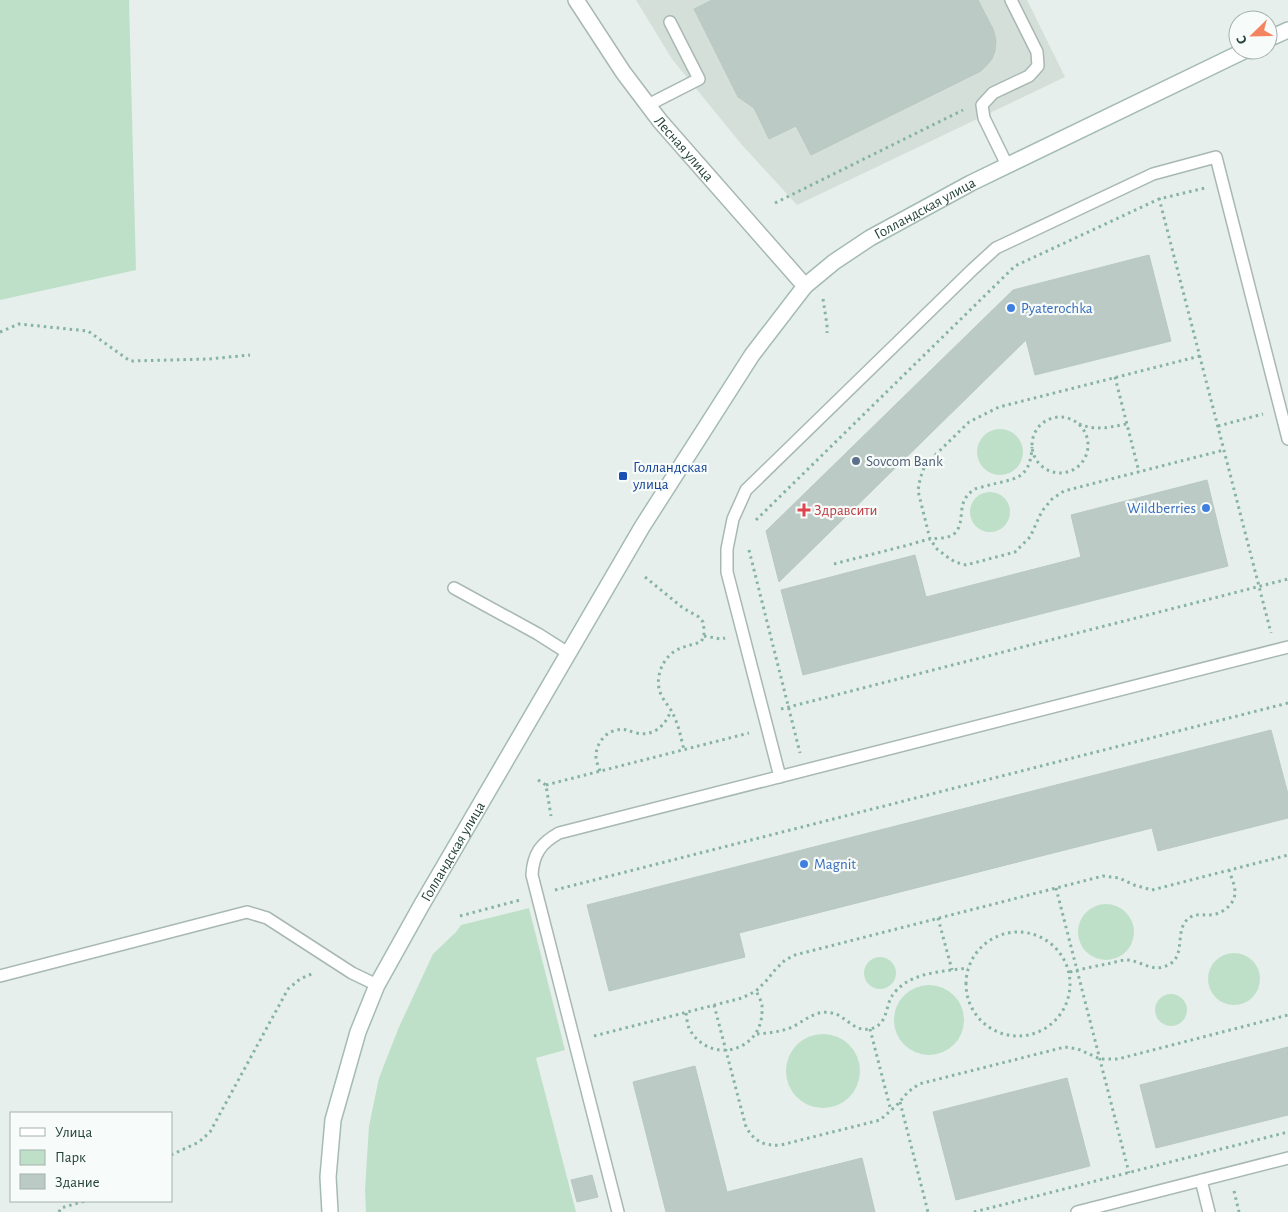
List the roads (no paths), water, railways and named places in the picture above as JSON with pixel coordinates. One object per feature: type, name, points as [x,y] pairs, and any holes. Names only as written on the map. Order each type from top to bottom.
[{"type":"street","name":"Лесная улица","points":[[576,0],[622,72],[660,121],[805,286]]},
{"type":"street","name":"Голландская улица","points":[[330,1212],[328,1177],[332,1120],[358,1032],[378,986],[421,906],[642,527],[752,355],[805,286],[834,262],[870,238],[962,187],[1228,59]]},
{"type":"lane","points":[[1007,165],[984,118],[982,105],[993,93],[1029,76],[1038,66],[1037,52],[1011,0]]},
{"type":"lane","points":[[648,105],[699,79],[670,22]]},
{"type":"lane","points":[[780,777],[727,572],[727,550],[734,519],[746,490],[960,280],[996,248],[1153,174],[1216,158],[1288,438]]},
{"type":"lane","points":[[454,588],[538,634],[568,653]]},
{"type":"lane","points":[[618,1212],[532,875],[533,865],[540,848],[548,839],[559,833],[1288,647]]},
{"type":"lane","points":[[0,976],[247,912],[267,918],[352,973],[378,986]]},
{"type":"lane","points":[[1077,1212],[1288,1158]]},
{"type":"lane","points":[[1201,1180],[1209,1212]]},
{"type":"place","name":"Pyaterochka","points":[[1011,308]]},
{"type":"place","name":"Sovcom Bank","points":[[856,461]]},
{"type":"place","name":"Голландская улица","points":[[623,476]]},
{"type":"place","name":"Wildberries","points":[[1206,508]]},
{"type":"place","name":"Здравсити","points":[[804,510]]},
{"type":"place","name":"Magnit","points":[[804,864]]}]
